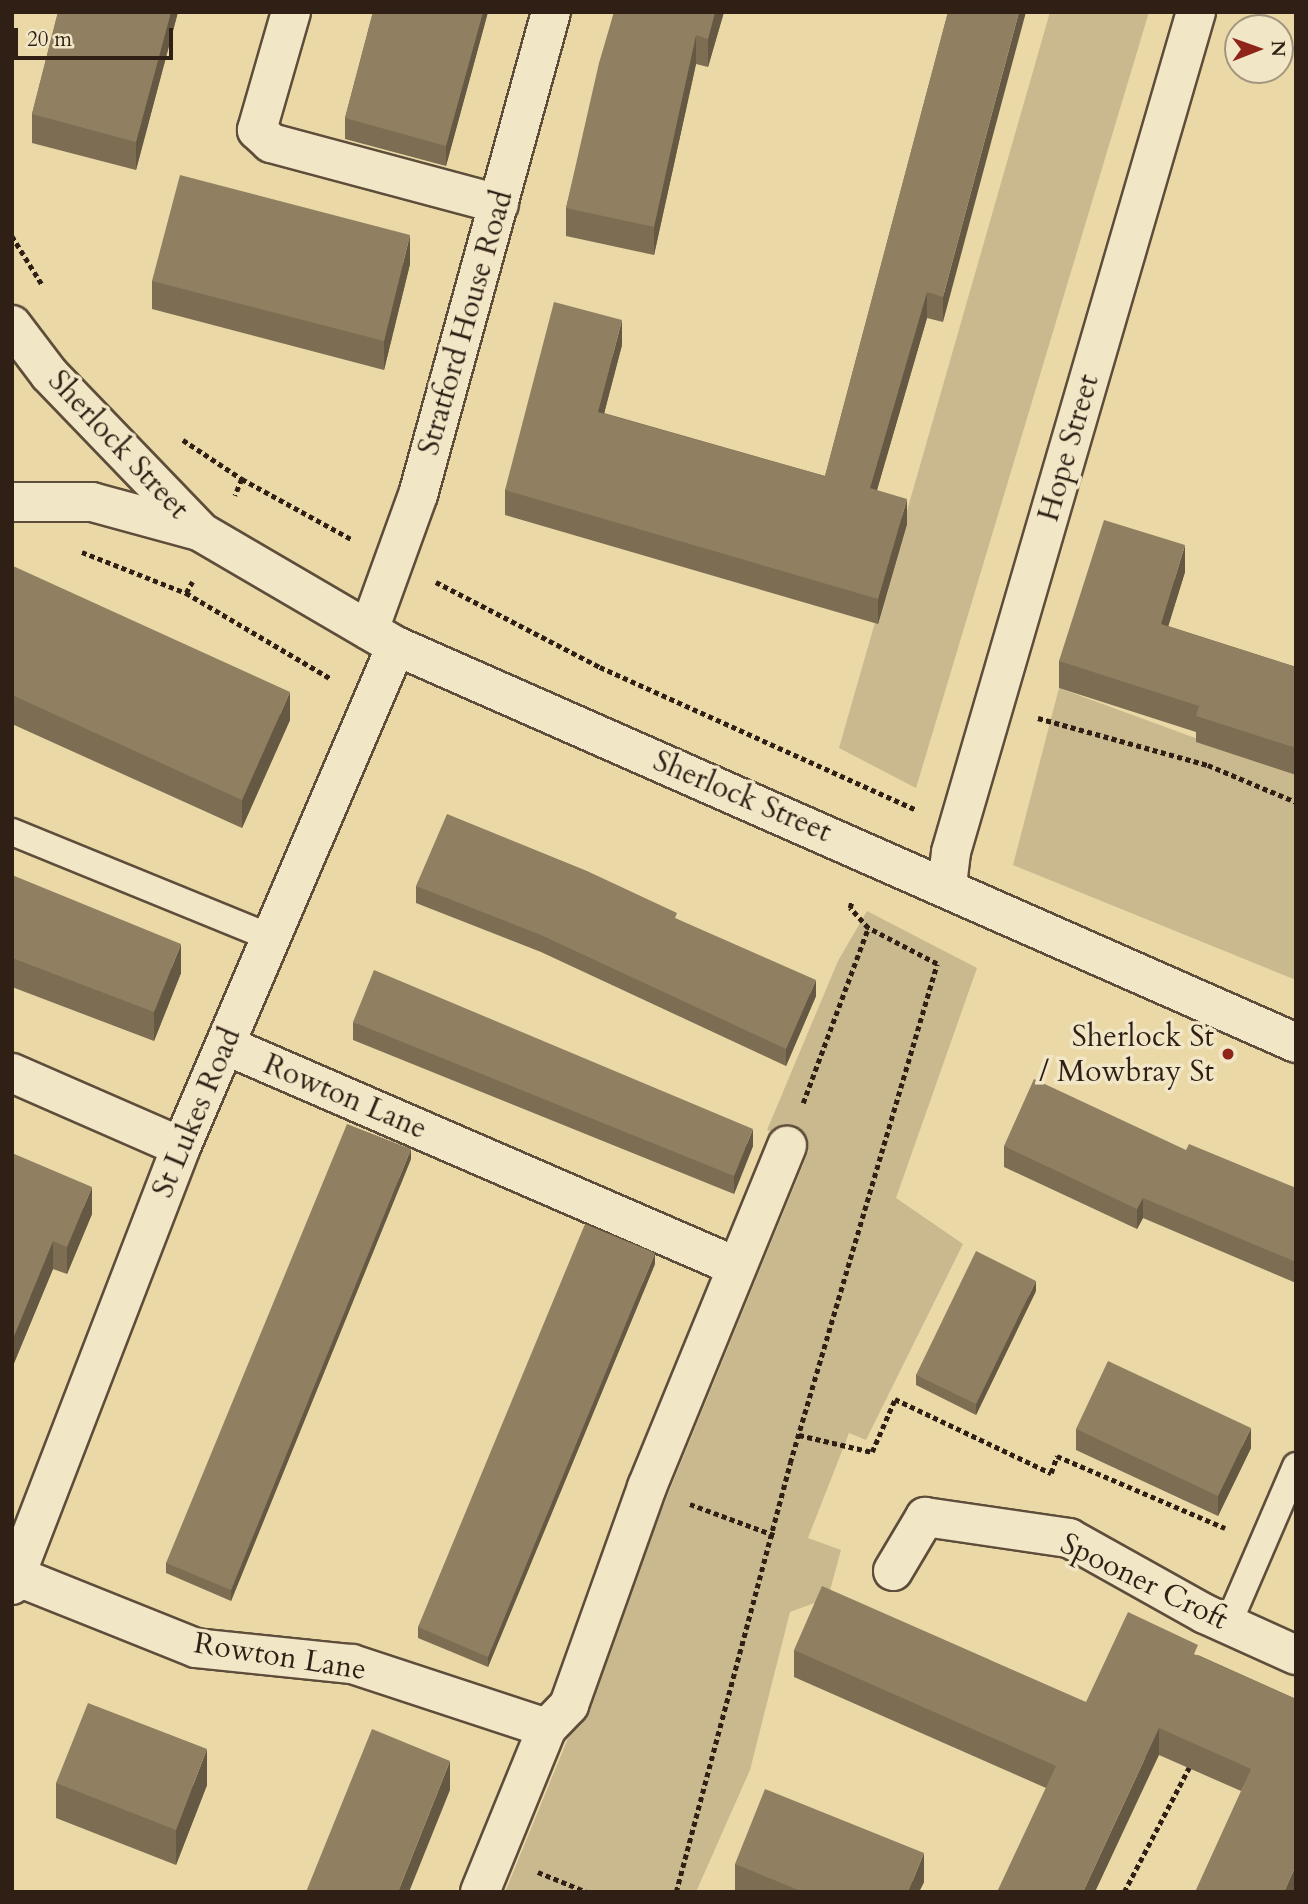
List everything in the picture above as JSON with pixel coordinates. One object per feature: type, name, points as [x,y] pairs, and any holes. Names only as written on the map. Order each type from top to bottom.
[{"type":"street","points":[[291,12],[257,130],[271,143],[499,204]]},
{"type":"street","name":"Stratford House Road","points":[[382,638],[394,561],[499,204],[551,12]]},
{"type":"street","name":"Hope Street","points":[[947,886],[995,704],[1196,12]]},
{"type":"street","name":"Sherlock Street","points":[[12,325],[49,374],[199,531]]},
{"type":"street","name":"Sherlock Street","points":[[12,502],[92,502],[199,531],[382,638],[947,886],[1296,1044]]},
{"type":"street","name":"St Lukes Road","points":[[14,1581],[181,1147],[373,704],[382,638]]},
{"type":"street","name":"Rowton Lane","points":[[225,1045],[735,1266]]},
{"type":"street","points":[[12,1073],[181,1147]]},
{"type":"street","points":[[480,1892],[547,1728],[569,1705],[647,1488],[735,1266],[787,1146]]},
{"type":"street","name":"Spooner Croft","points":[[893,1571],[925,1517],[1069,1538],[1228,1624],[1296,1655]]},
{"type":"street","name":"Rowton Lane","points":[[14,1581],[196,1648],[352,1664],[547,1728]]},
{"type":"lane","points":[[12,832],[272,938]]},
{"type":"lane","points":[[1228,1624],[1296,1466]]},
{"type":"path","points":[[242,479],[600,667],[925,814]]},
{"type":"path","points":[[186,593],[373,704]]},
{"type":"path","points":[[995,704],[1208,765],[1296,802]]},
{"type":"path","points":[[676,1892],[799,1435],[937,964],[868,928],[850,908]]},
{"type":"path","points":[[787,1146],[868,928]]},
{"type":"path","points":[[799,1435],[872,1452],[895,1399],[1051,1473],[1057,1456],[1263,1545]]},
{"type":"path","points":[[647,1488],[774,1535]]},
{"type":"path","points":[[1124,1892],[1195,1756]]},
{"type":"shaded area","points":[[1050,12],[1149,12],[916,788],[839,748]]},
{"type":"shaded area","points":[[1059,688],[1296,775],[1296,980],[1013,865]]},
{"type":"shaded area","points":[[867,911],[977,968],[896,1198],[963,1244],[866,1440],[849,1433],[808,1538],[841,1550],[828,1598],[790,1612],[750,1770],[696,1892],[505,1892],[809,1150],[767,1130],[838,961]]},
{"type":"building","points":[[58,12],[171,12],[136,142],[32,114]]},
{"type":"building","points":[[373,12],[483,12],[446,146],[345,118]]},
{"type":"building","points":[[614,12],[715,12],[708,39],[696,35],[654,227],[566,208],[599,63]]},
{"type":"building","points":[[948,12],[1019,12],[943,297],[927,292],[870,488],[907,499],[878,599],[505,490],[554,302],[622,320],[598,412],[825,476]]},
{"type":"building","points":[[180,175],[410,235],[384,341],[152,281]]},
{"type":"building","points":[[1104,520],[1185,545],[1161,624],[1296,667],[1296,748],[1196,716],[1199,706],[1059,661]]},
{"type":"building","points":[[13,566],[290,692],[242,800],[12,695]]},
{"type":"building","points":[[447,814],[587,871],[677,913],[675,918],[816,980],[786,1049],[541,935],[416,886]]},
{"type":"building","points":[[12,875],[181,944],[154,1012],[12,958]]},
{"type":"building","points":[[374,970],[753,1129],[734,1176],[353,1022]]},
{"type":"building","points":[[1034,1079],[1186,1150],[1189,1144],[1296,1188],[1296,1262],[1143,1198],[1137,1209],[1004,1146]]},
{"type":"building","points":[[347,1124],[411,1149],[231,1590],[166,1563]]},
{"type":"building","points":[[12,1153],[92,1187],[67,1247],[53,1241],[12,1341]]},
{"type":"building","points":[[585,1224],[655,1253],[488,1657],[418,1627]]},
{"type":"building","points":[[976,1251],[1036,1281],[976,1404],[916,1375]]},
{"type":"building","points":[[1108,1361],[1251,1428],[1218,1496],[1076,1429]]},
{"type":"building","points":[[822,1586],[1086,1702],[1128,1612],[1198,1645],[1194,1654],[1296,1699],[1296,1865],[1284,1892],[1195,1892],[1251,1769],[1159,1728],[1083,1892],[997,1892],[1056,1766],[794,1650]]},
{"type":"building","points":[[88,1703],[207,1749],[176,1830],[56,1783]]},
{"type":"building","points":[[372,1729],[450,1761],[398,1892],[306,1892]]},
{"type":"building","points":[[765,1789],[924,1853],[908,1892],[803,1892],[735,1864]]},
{"type":"place","name":"Sherlock St / Mowbray St","points":[[1228,1054]]}]
